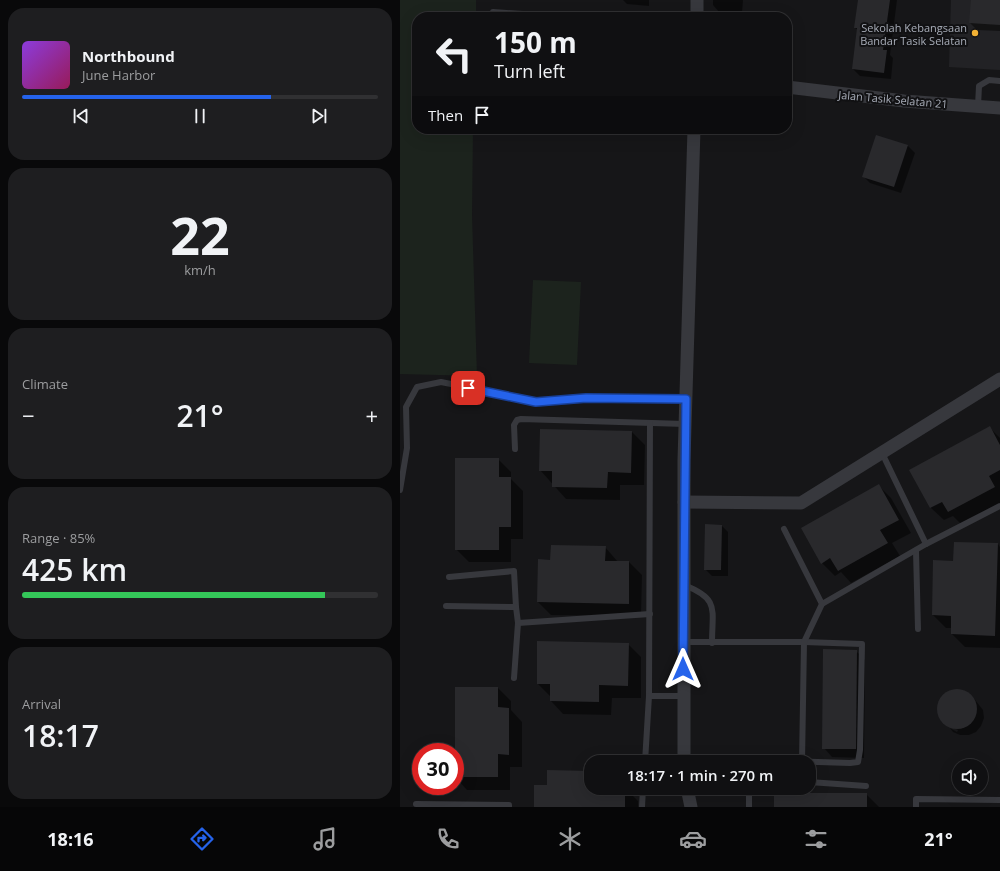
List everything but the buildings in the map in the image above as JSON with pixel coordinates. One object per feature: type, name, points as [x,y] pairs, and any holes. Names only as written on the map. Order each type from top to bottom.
[{"type":"street","points":[[697,0],[697,12]]},
{"type":"street","name":"Jalan Tasik Selatan 21","points":[[792,89],[904,101],[1000,108]]},
{"type":"street","points":[[684,755],[683,642],[685,424],[694,134]]},
{"type":"street","points":[[684,502],[801,503],[1000,379]]},
{"type":"street","points":[[688,795],[691,807]]},
{"type":"lane","points":[[978,106],[979,86],[988,81],[1000,81]]},
{"type":"lane","points":[[400,490],[407,448],[406,407],[417,387],[441,382],[536,402],[586,398],[686,399]]},
{"type":"lane","points":[[515,449],[514,425],[516,420],[521,419],[685,424]]},
{"type":"lane","points":[[645,755],[649,696],[650,423]]},
{"type":"lane","points":[[882,453],[926,544]]},
{"type":"lane","points":[[802,755],[804,642],[822,604],[926,544],[1000,506]]},
{"type":"lane","points":[[784,529],[822,604]]},
{"type":"lane","points":[[916,551],[918,629]]},
{"type":"lane","points":[[449,577],[514,571],[518,622],[514,678]]},
{"type":"lane","points":[[684,584],[699,590],[709,598],[712,608],[712,643]]},
{"type":"lane","points":[[446,606],[516,607]]},
{"type":"lane","points":[[518,622],[650,614]]},
{"type":"lane","points":[[683,642],[804,642],[862,644],[860,750],[858,762],[816,762]]},
{"type":"lane","points":[[649,696],[684,696]]},
{"type":"lane","points":[[816,782],[866,786]]},
{"type":"lane","points":[[642,807],[643,795]]},
{"type":"lane","points":[[749,795],[749,807]]},
{"type":"lane","points":[[916,807],[916,799],[1000,800]]},
{"type":"lane","points":[[416,804],[509,805],[509,807]]},
{"type":"shaded area","points":[[400,0],[476,0],[476,12],[412,12],[412,134],[473,134],[472,215],[477,376],[400,374]]},
{"type":"shaded area","name":"Sekolah Kebangsaan Bandar Tasik Selatan","points":[[951,0],[1000,0],[1000,70],[949,67]]},
{"type":"shaded area","points":[[533,280],[581,282],[577,365],[529,363]]},
{"type":"place","name":"Sekolah Kebangsaan Bandar Tasik Selatan","points":[[975,33]]},
{"type":"route","points":[[468,388],[536,402],[586,398],[686,399],[684,460],[683,669]]}]
